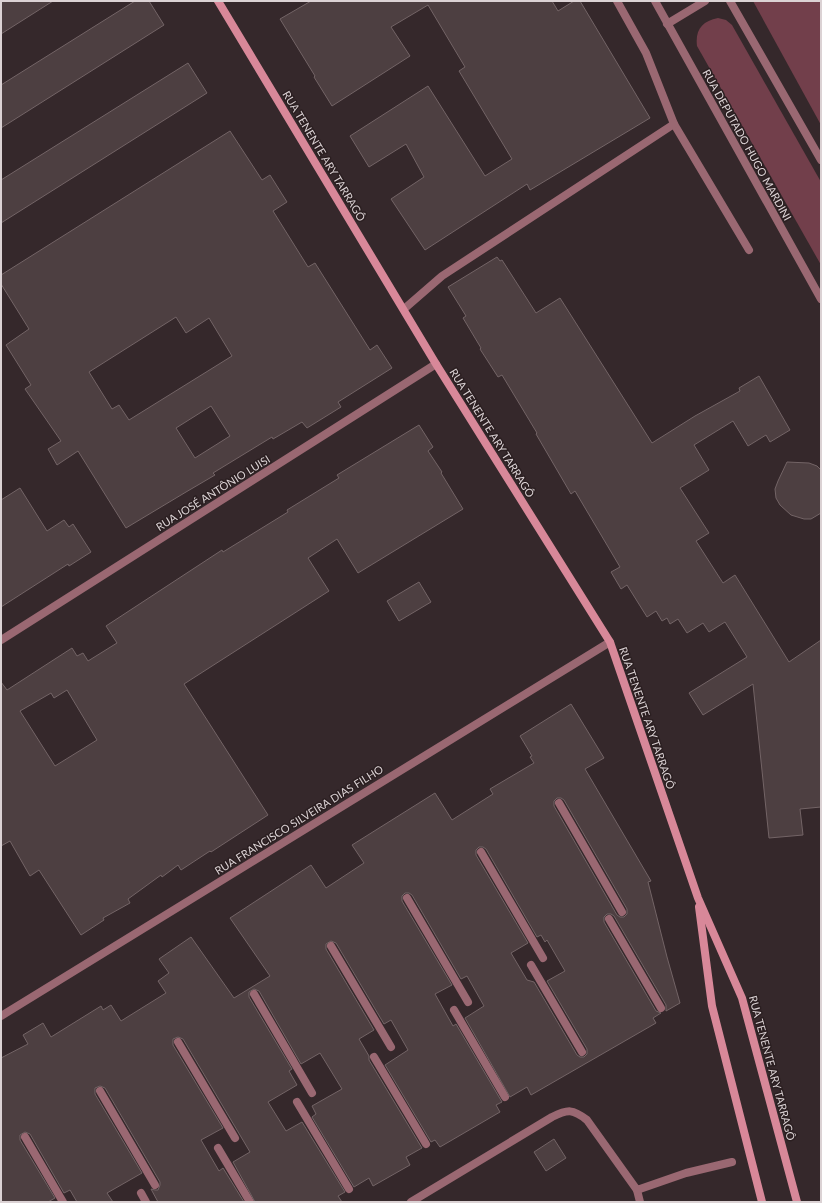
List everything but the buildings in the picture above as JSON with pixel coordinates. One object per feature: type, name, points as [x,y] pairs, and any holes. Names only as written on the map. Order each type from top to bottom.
[{"type":"main road","name":"RUA TENENTE ARY TARRAGÔ","points":[[218,1],[436,364],[610,642],[698,898],[742,998],[797,1202]]},
{"type":"main road","name":"RUA TENENTE ARY TARRAGÔ","points":[[698,898],[712,1006],[762,1202]]},
{"type":"street","points":[[617,1],[646,53],[674,124],[749,250]]},
{"type":"street","name":"RUA DEPUTADO HUGO MARDINI","points":[[655,1],[821,299]]},
{"type":"street","points":[[667,24],[705,1]]},
{"type":"street","points":[[730,1],[821,160]]},
{"type":"street","points":[[404,309],[442,276],[674,124]]},
{"type":"street","name":"RUA JOSÉ ANTÔNIO LUISI","points":[[1,640],[436,364]]},
{"type":"street","name":"RUA FRANCISCO SILVEIRA DIAS FILHO","points":[[1,1016],[610,642]]},
{"type":"street","points":[[559,803],[622,912]]},
{"type":"street","points":[[481,852],[543,958]]},
{"type":"street","points":[[407,898],[468,1002]]},
{"type":"street","points":[[609,919],[661,1008]]},
{"type":"street","points":[[331,946],[391,1047]]},
{"type":"street","points":[[531,965],[582,1052]]},
{"type":"street","points":[[254,994],[312,1093]]},
{"type":"street","points":[[454,1010],[505,1097]]},
{"type":"street","points":[[178,1042],[235,1138]]},
{"type":"street","points":[[374,1057],[426,1144]]},
{"type":"street","points":[[100,1091],[155,1185]]},
{"type":"street","points":[[297,1102],[349,1189]]},
{"type":"street","points":[[411,1202],[552,1117],[562,1112],[571,1111],[579,1114],[587,1120],[637,1190],[640,1202]]},
{"type":"street","points":[[25,1137],[63,1202]]},
{"type":"street","points":[[218,1148],[250,1202]]},
{"type":"street","points":[[637,1190],[686,1173],[732,1162]]},
{"type":"street","points":[[141,1193],[146,1202]]},
{"type":"shaded area","points":[[753,1],[821,1],[821,125]]},
{"type":"shaded area","points":[[718,18],[726,20],[732,25],[821,182],[821,265],[697,46],[697,35],[701,27],[708,21]]}]
